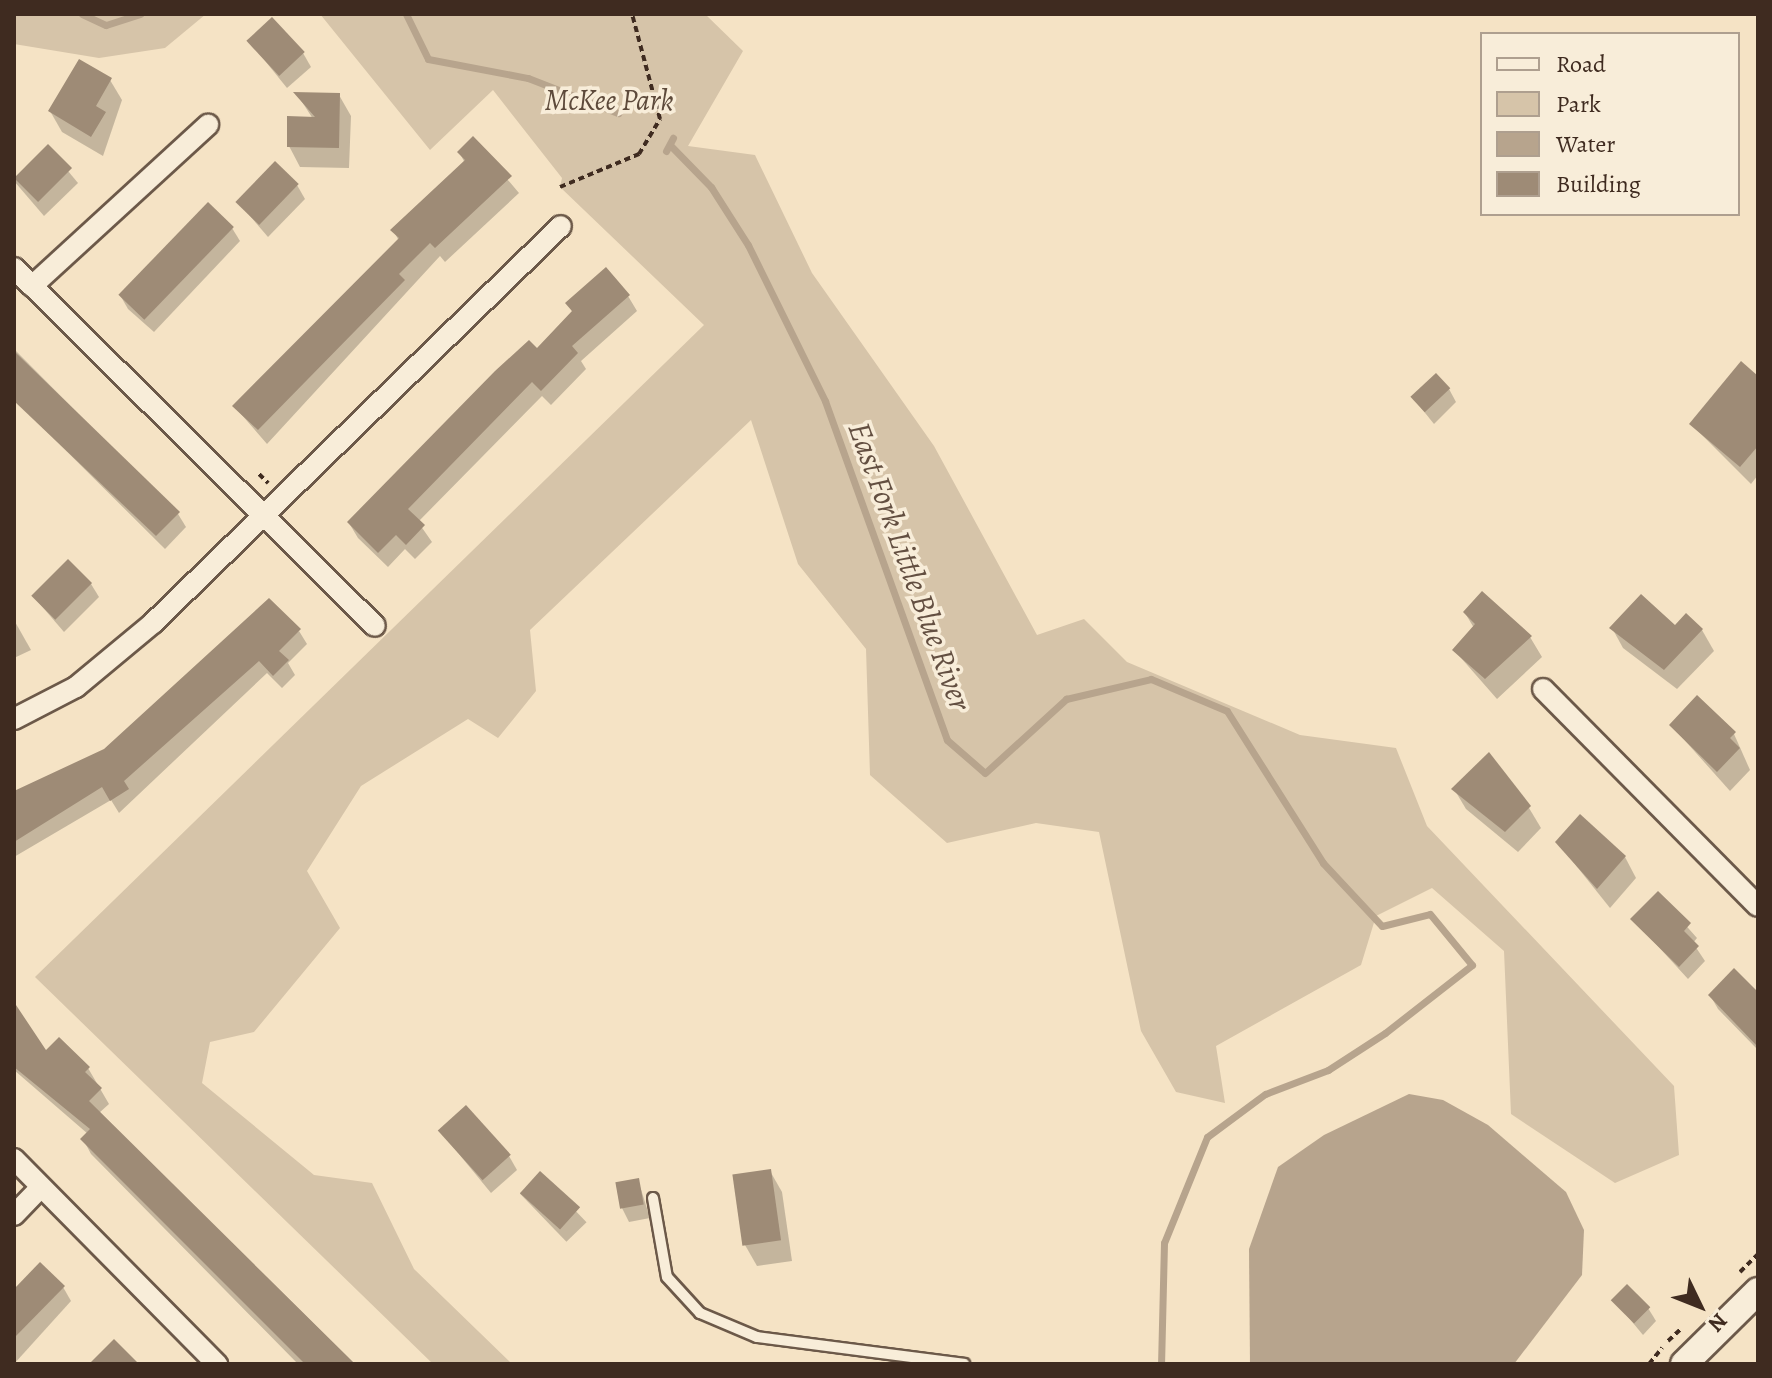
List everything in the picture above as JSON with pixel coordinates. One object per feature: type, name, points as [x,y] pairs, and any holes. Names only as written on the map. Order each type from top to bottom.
[{"type":"street","points":[[32,286],[208,125]]},
{"type":"street","points":[[14,719],[76,687],[265,517],[561,226]]},
{"type":"street","points":[[14,268],[375,626]]},
{"type":"street","points":[[1543,689],[1758,906]]},
{"type":"street","points":[[14,1159],[39,1189],[217,1364]]},
{"type":"street","points":[[14,1215],[39,1189]]},
{"type":"street","points":[[1684,1364],[1758,1291]]},
{"type":"lane","points":[[653,1198],[667,1277],[700,1313],[757,1337],[964,1364]]},
{"type":"path","points":[[560,187],[639,154],[660,119],[632,14]]},
{"type":"green space","points":[[14,14],[206,14],[165,48],[99,58],[14,44]]},
{"type":"green space","name":"McKee Park","points":[[320,14],[705,14],[743,51],[688,146],[755,155],[812,273],[934,446],[1037,635],[1084,619],[1127,662],[1300,735],[1396,748],[1427,826],[1674,1086],[1679,1155],[1615,1183],[1511,1114],[1504,951],[1432,888],[1376,916],[1361,965],[1216,1046],[1225,1103],[1176,1092],[1141,1031],[1099,832],[1036,823],[947,843],[870,775],[866,649],[798,564],[751,420],[530,630],[536,691],[498,738],[468,719],[361,786],[307,871],[340,928],[254,1032],[210,1042],[202,1083],[314,1175],[372,1183],[414,1269],[512,1364],[433,1364],[35,977],[704,325],[560,187],[562,178],[493,90],[430,150]]},
{"type":"water","points":[[1409,1094],[1443,1100],[1488,1125],[1566,1192],[1584,1230],[1582,1275],[1514,1364],[1250,1364],[1249,1249],[1278,1167],[1324,1135]]},
{"type":"building","points":[[272,17],[305,52],[279,76],[246,41]]},
{"type":"building","points":[[79,59],[112,78],[96,106],[106,112],[91,137],[48,111]]},
{"type":"building","points":[[293,92],[340,93],[339,148],[287,147],[287,116],[315,117]]},
{"type":"building","points":[[473,136],[512,176],[435,248],[430,243],[399,274],[405,280],[258,430],[232,406],[399,238],[390,230],[465,160],[457,152]]},
{"type":"building","points":[[48,144],[72,168],[38,202],[14,178]]},
{"type":"building","points":[[275,161],[299,184],[259,225],[235,202]]},
{"type":"building","points":[[208,202],[234,227],[144,320],[118,295]]},
{"type":"building","points":[[606,267],[630,295],[572,346],[578,353],[541,391],[532,382],[408,509],[425,525],[406,545],[396,535],[378,553],[347,522],[495,371],[529,340],[537,348],[572,311],[565,303]]},
{"type":"building","points":[[14,351],[180,512],[156,536],[14,401]]},
{"type":"building","points":[[1741,361],[1758,376],[1758,446],[1740,467],[1689,424]]},
{"type":"building","points":[[1436,373],[1450,388],[1425,412],[1410,397]]},
{"type":"building","points":[[68,559],[92,583],[55,620],[31,596]]},
{"type":"building","points":[[1482,591],[1532,636],[1485,679],[1452,650],[1475,624],[1463,612]]},
{"type":"building","points":[[1641,594],[1675,625],[1686,613],[1703,629],[1664,670],[1609,628]]},
{"type":"building","points":[[269,598],[301,629],[279,651],[289,660],[273,676],[259,661],[124,781],[129,789],[110,801],[102,787],[14,842],[14,791],[104,749]]},
{"type":"building","points":[[1697,695],[1736,732],[1730,738],[1740,748],[1717,772],[1669,725]]},
{"type":"building","points":[[1489,752],[1531,806],[1505,832],[1451,789]]},
{"type":"building","points":[[1580,814],[1626,856],[1597,889],[1555,842]]},
{"type":"building","points":[[1658,891],[1691,923],[1684,931],[1699,946],[1679,967],[1630,919]]},
{"type":"building","points":[[1734,968],[1758,992],[1758,1047],[1708,995]]},
{"type":"building","points":[[14,1002],[46,1050],[59,1037],[90,1067],[85,1072],[102,1088],[89,1101],[355,1364],[305,1364],[80,1139],[90,1129],[14,1067]]},
{"type":"building","points":[[466,1105],[511,1155],[483,1180],[438,1130]]},
{"type":"building","points":[[771,1169],[781,1240],[742,1246],[732,1174]]},
{"type":"building","points":[[540,1171],[580,1207],[560,1229],[520,1193]]},
{"type":"building","points":[[639,1178],[644,1205],[620,1209],[615,1182]]},
{"type":"building","points":[[40,1262],[65,1286],[14,1338],[14,1289]]},
{"type":"building","points":[[1627,1284],[1650,1307],[1634,1324],[1611,1300]]},
{"type":"building","points":[[114,1339],[139,1364],[89,1364]]},
{"type":"waterway","points":[[82,14],[106,25],[140,14]]},
{"type":"waterway","name":"East Fork Little Blue River","points":[[406,14],[428,59],[528,78],[618,113]]},
{"type":"waterway","name":"East Fork Little Blue River","points":[[666,151],[673,138]]},
{"type":"waterway","name":"East Fork Little Blue River","points":[[670,145],[711,187],[748,245],[825,401],[947,740],[985,773],[1066,699],[1151,679],[1227,711],[1323,863],[1382,926],[1430,914],[1472,965],[1385,1033],[1328,1070],[1265,1094],[1207,1137],[1164,1243],[1161,1364]]}]
